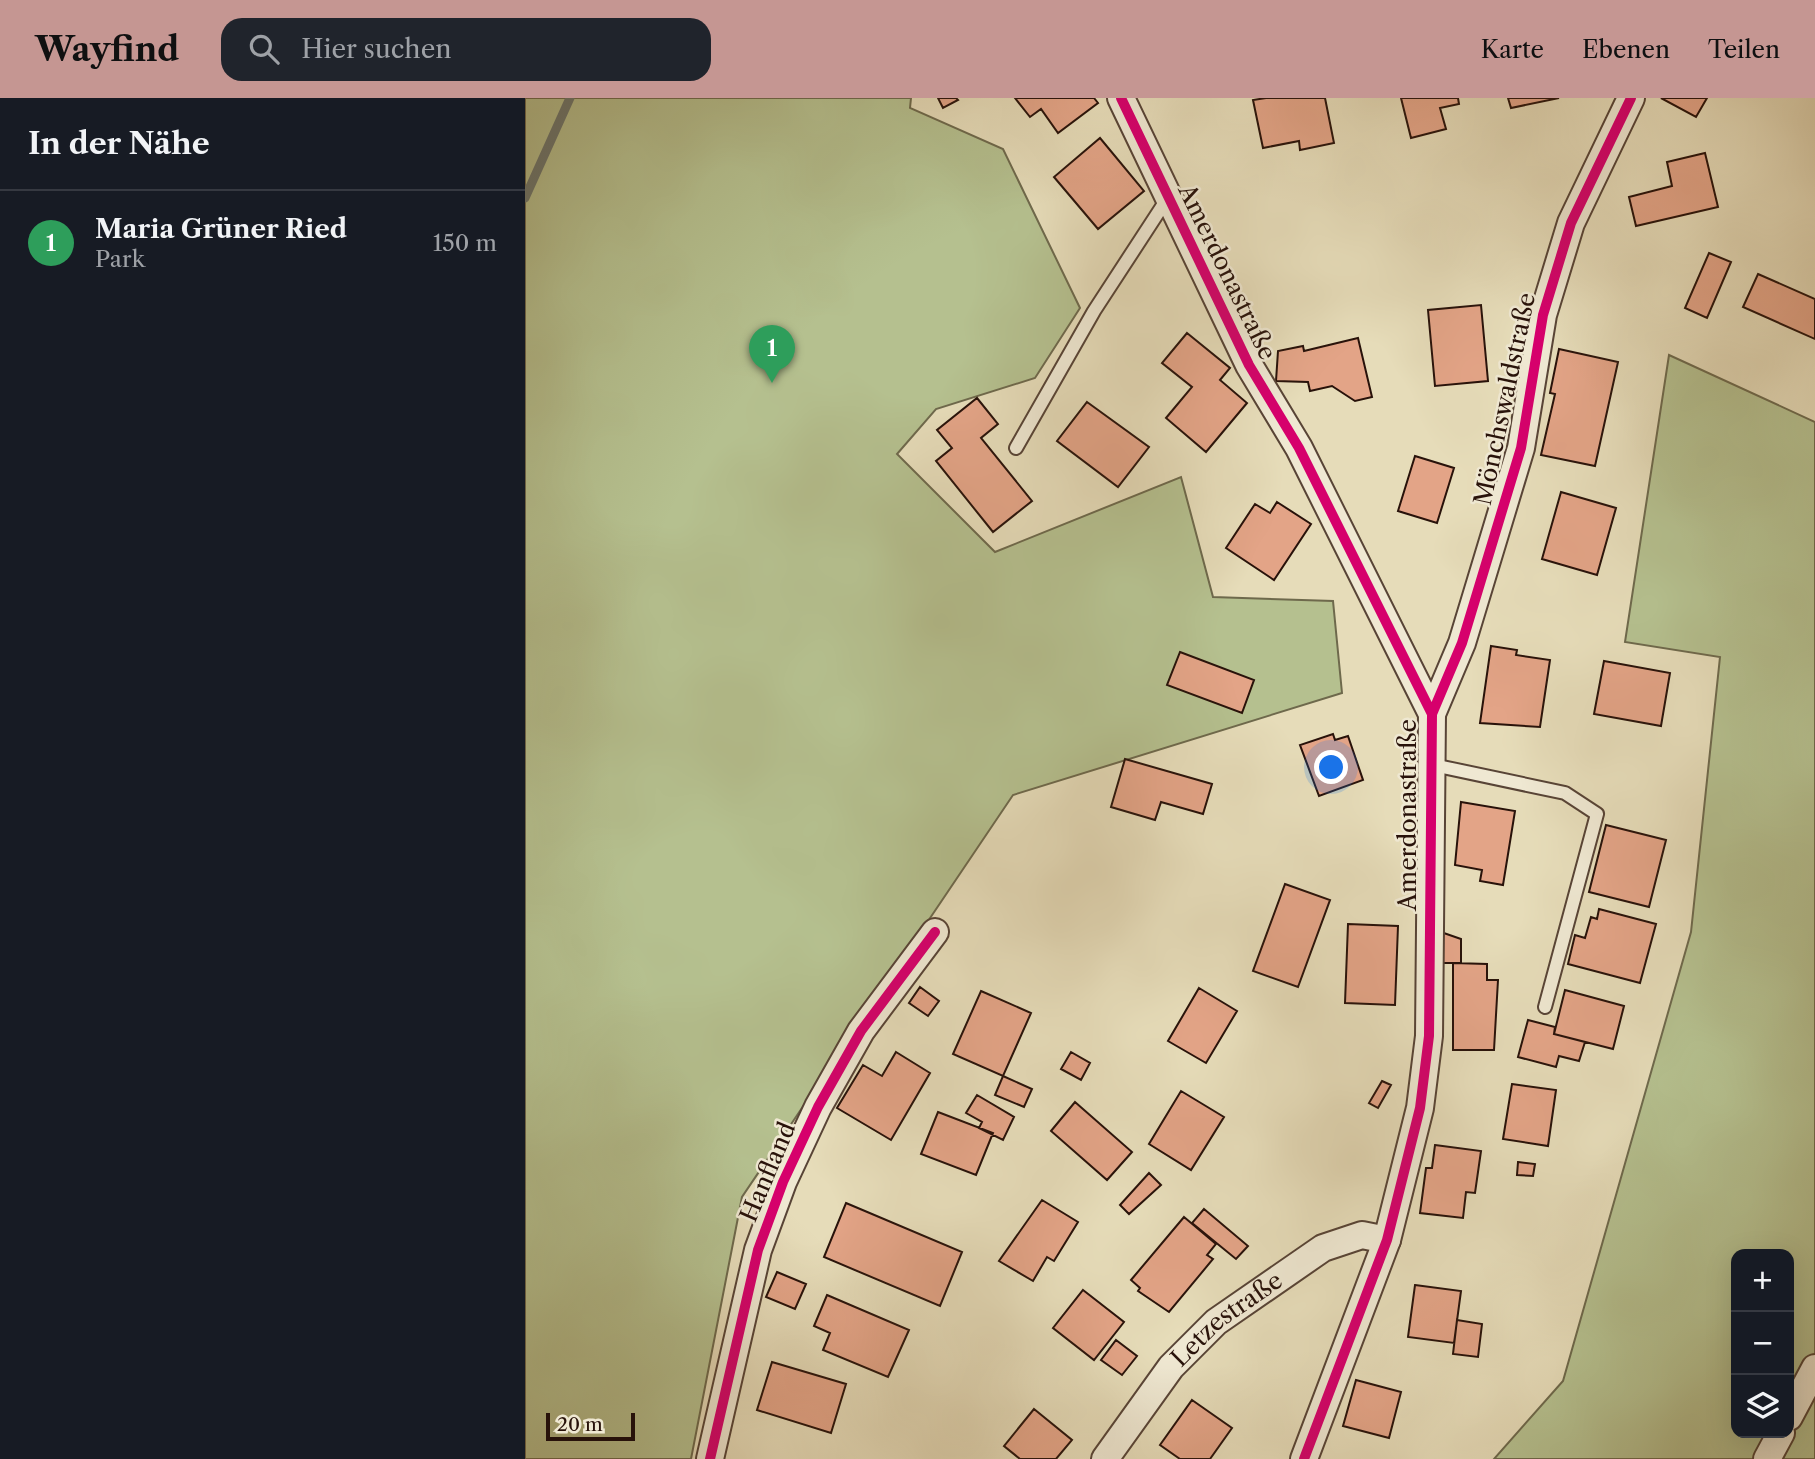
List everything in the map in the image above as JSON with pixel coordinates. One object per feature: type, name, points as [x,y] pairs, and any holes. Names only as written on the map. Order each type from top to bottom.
[{"type":"street","name":"Amerdonastraße","points":[[1121,98],[1248,365],[1299,448],[1432,714],[1429,1035],[1426,1075],[1387,1240],[1304,1459]]},
{"type":"street","name":"Mönchswaldstraße","points":[[1432,714],[1462,643],[1521,448],[1543,315],[1571,223],[1631,98]]},
{"type":"street","name":"Hanfland","points":[[710,1459],[758,1250],[783,1182],[818,1107],[861,1031],[935,932]]},
{"type":"street","name":"Letzestraße","points":[[1105,1459],[1171,1367],[1216,1322],[1323,1248],[1362,1235],[1387,1240]]},
{"type":"street","points":[[1794,1408],[1815,1368]]},
{"type":"street","points":[[1767,1459],[1778,1438]]},
{"type":"lane","points":[[1016,448],[1094,311],[1167,199]]},
{"type":"lane","points":[[1433,765],[1565,793],[1597,814],[1545,1007]]},
{"type":"green space","points":[[525,98],[911,98],[910,108],[1003,149],[1080,308],[1035,378],[936,409],[897,454],[995,552],[1181,477],[1213,597],[1333,601],[1342,693],[1013,795],[742,1197],[691,1459],[525,1459]]},
{"type":"green space","points":[[1669,355],[1815,422],[1815,1459],[1494,1459],[1563,1381],[1691,932],[1720,657],[1625,642]]},
{"type":"building","points":[[938,98],[956,98],[958,100],[943,108]]},
{"type":"building","points":[[1015,98],[1094,98],[1098,103],[1058,133],[1041,109],[1030,117]]},
{"type":"building","points":[[1325,98],[1334,143],[1300,150],[1299,141],[1263,148],[1253,100]]},
{"type":"building","points":[[1401,98],[1458,98],[1459,104],[1440,108],[1446,129],[1411,138]]},
{"type":"building","points":[[1508,98],[1559,98],[1511,108]]},
{"type":"building","points":[[1661,98],[1707,98],[1696,117]]},
{"type":"building","points":[[1100,138],[1144,191],[1098,229],[1054,177]]},
{"type":"building","points":[[1705,153],[1718,207],[1636,226],[1629,197],[1672,186],[1667,162]]},
{"type":"building","points":[[1709,253],[1731,262],[1707,318],[1685,308]]},
{"type":"building","points":[[1758,274],[1815,299],[1815,339],[1743,307]]},
{"type":"building","points":[[1481,305],[1488,381],[1435,386],[1428,310]]},
{"type":"building","points":[[1187,333],[1230,368],[1220,380],[1247,403],[1206,452],[1166,418],[1192,387],[1162,363]]},
{"type":"building","points":[[1358,338],[1372,397],[1355,401],[1332,386],[1310,391],[1308,382],[1276,381],[1278,351],[1303,346],[1304,351]]},
{"type":"building","points":[[1559,349],[1618,362],[1595,466],[1541,455],[1555,394],[1550,393]]},
{"type":"building","points":[[977,398],[998,424],[981,438],[1032,501],[993,532],[936,461],[952,448],[937,430]]},
{"type":"building","points":[[1087,402],[1149,447],[1118,487],[1057,441]]},
{"type":"building","points":[[1415,456],[1454,468],[1437,523],[1398,511]]},
{"type":"building","points":[[1561,492],[1616,508],[1597,575],[1542,559]]},
{"type":"building","points":[[1277,502],[1311,524],[1274,580],[1226,548],[1255,504],[1270,513]]},
{"type":"building","points":[[1491,646],[1517,650],[1516,655],[1550,660],[1540,727],[1480,723]]},
{"type":"building","points":[[1180,652],[1254,680],[1242,713],[1167,685]]},
{"type":"building","points":[[1604,661],[1670,673],[1661,726],[1594,714]]},
{"type":"building","points":[[1333,734],[1335,740],[1348,736],[1363,780],[1319,796],[1300,745]]},
{"type":"building","points":[[1125,759],[1212,784],[1203,814],[1161,802],[1155,820],[1111,807]]},
{"type":"building","points":[[1461,802],[1515,811],[1503,885],[1480,881],[1482,870],[1455,865]]},
{"type":"building","points":[[1606,825],[1666,840],[1649,907],[1589,892]]},
{"type":"building","points":[[1285,884],[1330,900],[1298,987],[1253,971]]},
{"type":"building","points":[[1599,909],[1656,924],[1640,983],[1568,964],[1575,935],[1585,938],[1591,917],[1597,919]]},
{"type":"building","points":[[1348,924],[1398,926],[1395,1005],[1345,1003]]},
{"type":"building","points":[[1438,931],[1461,939],[1461,963],[1438,963]]},
{"type":"building","points":[[1453,963],[1487,964],[1487,980],[1498,980],[1494,1050],[1453,1050]]},
{"type":"building","points":[[920,987],[939,1001],[928,1016],[909,1003]]},
{"type":"building","points":[[1199,988],[1237,1011],[1206,1063],[1168,1041]]},
{"type":"building","points":[[1565,990],[1624,1006],[1613,1049],[1554,1034]]},
{"type":"building","points":[[981,991],[1031,1013],[1003,1076],[953,1054]]},
{"type":"building","points":[[1528,1020],[1555,1027],[1554,1034],[1585,1042],[1579,1061],[1559,1056],[1556,1067],[1518,1057]]},
{"type":"building","points":[[896,1052],[930,1073],[891,1140],[837,1108],[863,1065],[882,1076]]},
{"type":"building","points":[[1071,1052],[1090,1063],[1081,1080],[1061,1069]]},
{"type":"building","points":[[1003,1076],[1032,1089],[1024,1107],[995,1095]]},
{"type":"building","points":[[1382,1081],[1391,1085],[1378,1108],[1369,1103]]},
{"type":"building","points":[[1512,1084],[1556,1090],[1548,1146],[1503,1139]]},
{"type":"building","points":[[1181,1091],[1224,1117],[1191,1170],[1149,1144]]},
{"type":"building","points":[[977,1095],[1014,1117],[1003,1140],[979,1128],[982,1122],[966,1113]]},
{"type":"building","points":[[1075,1102],[1132,1152],[1107,1180],[1051,1131]]},
{"type":"building","points":[[938,1112],[993,1133],[976,1175],[921,1154]]},
{"type":"building","points":[[1435,1145],[1481,1151],[1475,1193],[1466,1192],[1463,1218],[1420,1213],[1426,1168],[1432,1168]]},
{"type":"building","points":[[1518,1162],[1535,1164],[1533,1176],[1517,1175]]},
{"type":"building","points":[[1149,1173],[1161,1185],[1129,1214],[1120,1205]]},
{"type":"building","points":[[1042,1200],[1078,1222],[1054,1261],[1047,1257],[1033,1281],[999,1261]]},
{"type":"building","points":[[846,1203],[962,1252],[940,1306],[824,1257]]},
{"type":"building","points":[[1204,1209],[1248,1246],[1236,1259],[1192,1223]]},
{"type":"building","points":[[1184,1217],[1216,1244],[1207,1255],[1213,1259],[1169,1312],[1138,1291],[1140,1288],[1131,1280]]},
{"type":"building","points":[[777,1272],[806,1284],[795,1309],[766,1297]]},
{"type":"building","points":[[1415,1285],[1461,1291],[1454,1343],[1408,1337]]},
{"type":"building","points":[[1083,1290],[1124,1322],[1094,1360],[1053,1328]]},
{"type":"building","points":[[827,1295],[909,1330],[888,1377],[823,1350],[830,1333],[814,1326]]},
{"type":"building","points":[[1457,1320],[1482,1324],[1478,1357],[1453,1354]]},
{"type":"building","points":[[1116,1340],[1137,1356],[1122,1375],[1101,1360]]},
{"type":"building","points":[[772,1362],[846,1384],[831,1433],[757,1410]]},
{"type":"building","points":[[1356,1380],[1401,1392],[1389,1438],[1343,1426]]},
{"type":"building","points":[[1192,1400],[1232,1428],[1210,1459],[1180,1459],[1160,1445]]},
{"type":"building","points":[[1034,1409],[1072,1440],[1056,1459],[1020,1459],[1004,1446]]},
{"type":"waterway","points":[[525,198],[570,98]]},
{"type":"cycle path","points":[[1121,98],[1249,365],[1299,448],[1432,714],[1429,1036],[1420,1108],[1387,1240],[1304,1459]]},
{"type":"cycle path","points":[[1432,714],[1462,643],[1521,448],[1543,315],[1571,223],[1631,98]]},
{"type":"cycle path","points":[[710,1459],[758,1250],[783,1182],[818,1107],[861,1031],[935,932]]},
{"type":"place","name":"Maria Grüner Ried","points":[[772,383]]}]
